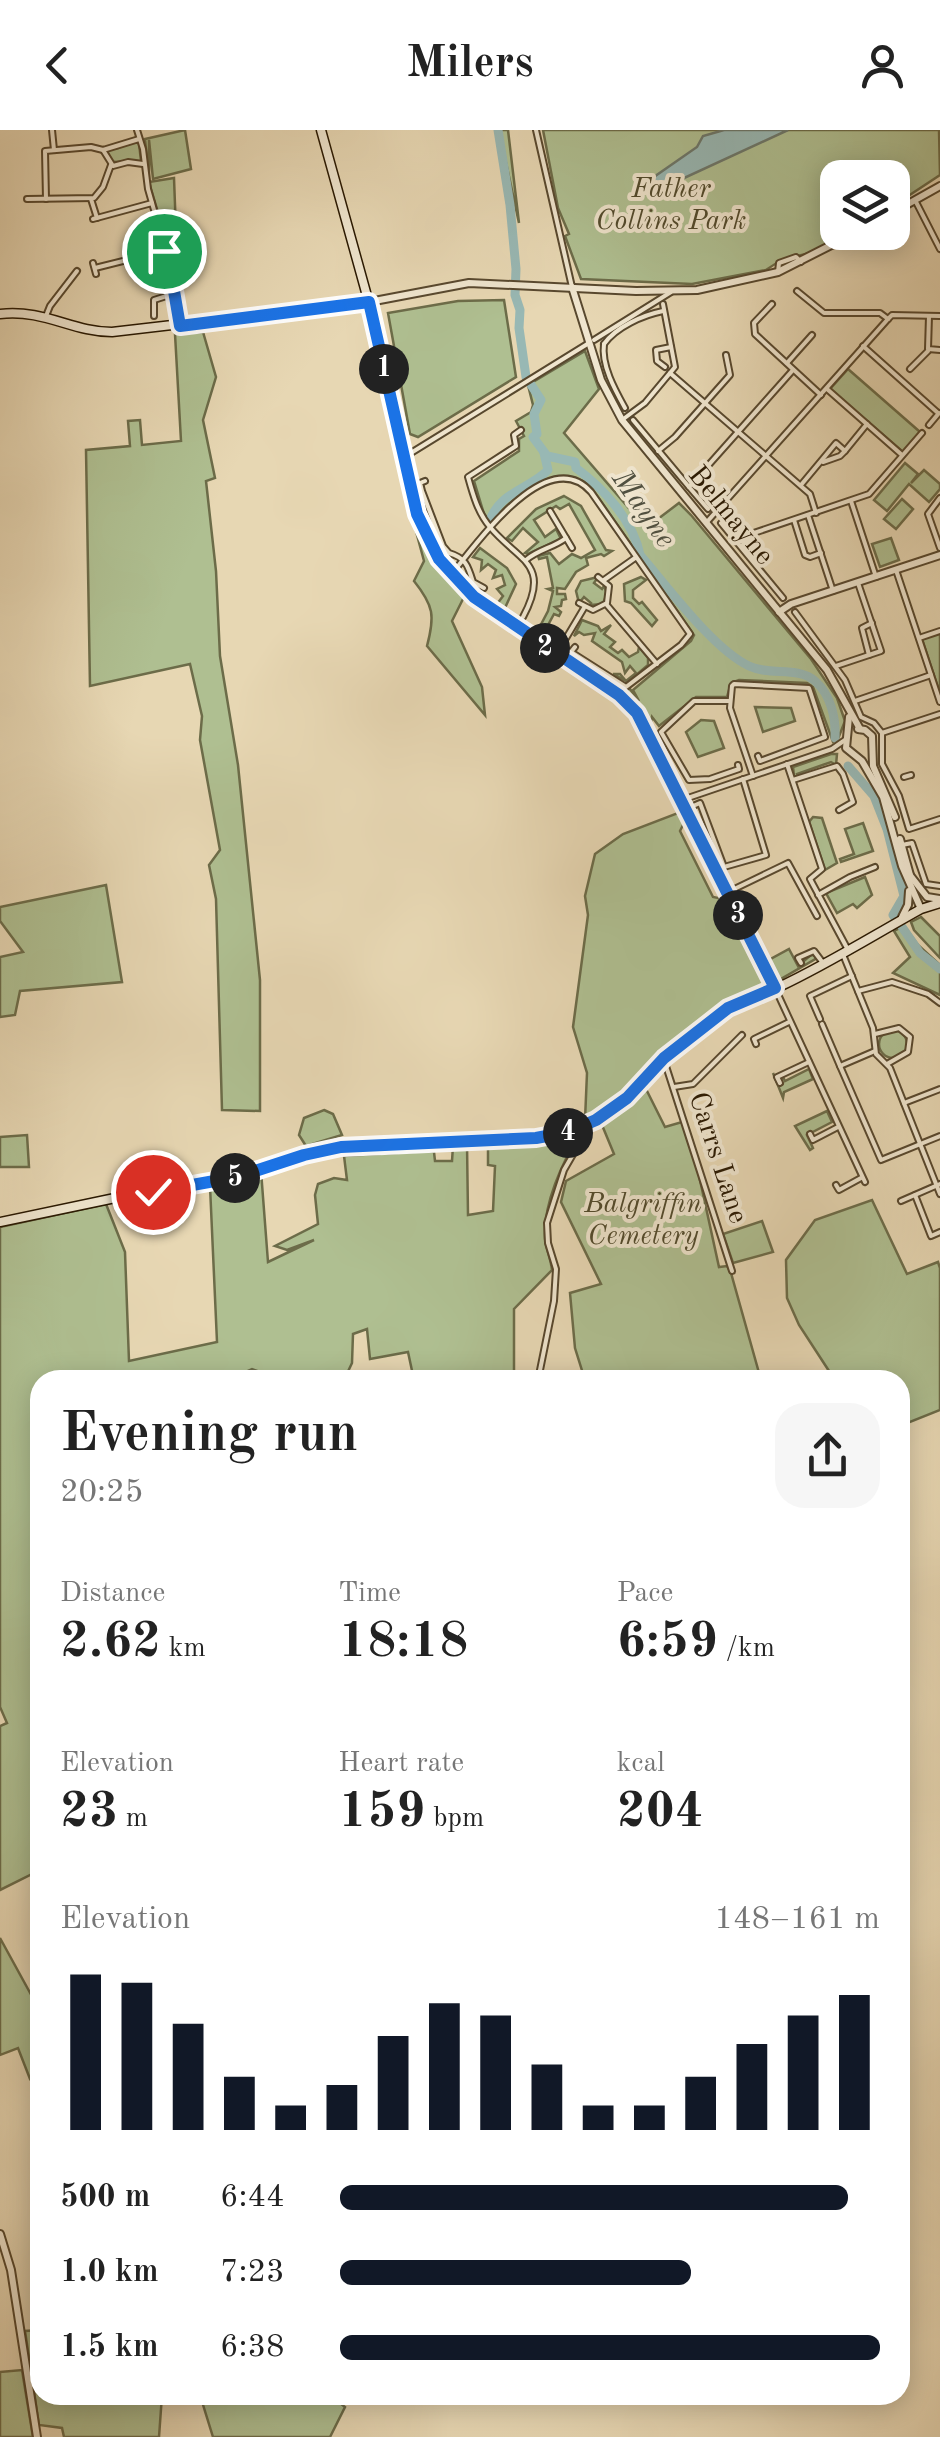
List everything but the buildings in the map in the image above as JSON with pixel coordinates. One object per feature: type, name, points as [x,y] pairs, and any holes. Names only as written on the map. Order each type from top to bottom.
[{"type":"main road","points":[[321,130],[369,302],[411,488]]},
{"type":"main road","points":[[0,314],[46,316],[100,332],[369,302]]},
{"type":"main road","points":[[396,423],[398,445],[427,539],[451,574],[474,597],[619,695],[637,713],[775,988]]},
{"type":"main road","points":[[0,1222],[115,1198],[204,1185],[341,1147],[536,1138],[585,1126],[627,1098],[664,1058],[728,1008],[775,988],[940,901]]},
{"type":"street","points":[[52,130],[54,150]]},
{"type":"street","points":[[137,130],[152,203],[167,250],[180,326]]},
{"type":"street","points":[[536,130],[572,287]]},
{"type":"street","points":[[46,198],[44,153],[103,150],[139,138]]},
{"type":"street","points":[[103,150],[111,165]]},
{"type":"street","points":[[111,165],[145,164]]},
{"type":"street","points":[[27,199],[91,199],[99,194],[111,165]]},
{"type":"street","points":[[910,203],[940,186]]},
{"type":"street","points":[[91,199],[95,219],[152,203]]},
{"type":"street","points":[[915,200],[940,249]]},
{"type":"street","points":[[95,268],[167,250]]},
{"type":"street","points":[[369,302],[453,285],[502,283],[672,292],[745,282],[778,272],[824,250]]},
{"type":"street","points":[[46,316],[76,271]]},
{"type":"street","name":"Belmayne","points":[[572,287],[596,342],[602,380],[622,420],[827,670],[860,729],[869,732],[873,766],[892,809],[922,909]]},
{"type":"street","points":[[797,291],[824,312],[880,313],[888,318]]},
{"type":"street","points":[[154,316],[154,300],[176,292]]},
{"type":"street","points":[[406,458],[417,447],[596,342],[672,292]]},
{"type":"street","points":[[622,420],[645,403],[675,367],[663,304]]},
{"type":"street","points":[[772,304],[754,324],[755,334],[821,395]]},
{"type":"street","points":[[596,342],[646,314],[664,311]]},
{"type":"street","points":[[929,316],[929,350]]},
{"type":"street","points":[[706,523],[888,318],[940,316]]},
{"type":"street","points":[[787,363],[812,334]]},
{"type":"street","points":[[596,342],[625,408]]},
{"type":"street","points":[[863,346],[939,412],[930,425]]},
{"type":"street","points":[[664,367],[657,360],[656,350],[671,347]]},
{"type":"street","points":[[910,369],[929,350],[940,350]]},
{"type":"street","points":[[658,450],[730,375],[726,355]]},
{"type":"street","points":[[689,487],[792,370]]},
{"type":"street","points":[[669,375],[810,494],[816,513]]},
{"type":"street","points":[[826,389],[904,456]]},
{"type":"street","points":[[633,420],[708,508]]},
{"type":"street","points":[[821,462],[835,459],[867,424]]},
{"type":"street","points":[[521,430],[514,434],[516,446],[468,478],[490,528],[526,560],[534,584],[523,617]]},
{"type":"street","points":[[733,540],[869,494],[922,434]]},
{"type":"street","points":[[800,486],[836,443],[845,450]]},
{"type":"street","points":[[451,574],[490,528],[530,490],[557,480],[576,479],[591,492],[690,634],[626,687],[571,652],[576,646]]},
{"type":"street","points":[[426,481],[420,483],[422,492],[448,554],[463,560],[473,582],[484,588]]},
{"type":"street","points":[[780,612],[792,604],[940,552],[928,514],[940,498]]},
{"type":"street","points":[[851,501],[876,577]]},
{"type":"street","points":[[550,512],[572,548]]},
{"type":"street","points":[[808,515],[833,591]]},
{"type":"street","points":[[794,520],[804,555],[820,554]]},
{"type":"street","points":[[721,524],[783,598]]},
{"type":"street","points":[[526,560],[566,538]]},
{"type":"street","points":[[579,603],[584,608],[598,609],[606,604],[610,592],[601,578],[635,558]]},
{"type":"street","points":[[896,570],[940,702]]},
{"type":"street","points":[[836,666],[881,651],[858,582]]},
{"type":"street","points":[[606,604],[656,664]]},
{"type":"street","points":[[556,656],[584,608]]},
{"type":"street","points":[[795,612],[836,666],[861,718],[874,723],[882,733],[882,764],[901,778],[909,829],[940,819]]},
{"type":"street","points":[[869,654],[862,628],[872,624]]},
{"type":"street","points":[[918,638],[940,631]]},
{"type":"street","points":[[854,701],[931,675]]},
{"type":"street","points":[[754,776],[730,702],[730,689],[734,684],[803,686],[811,690],[825,736],[760,761],[758,756]]},
{"type":"street","points":[[730,702],[694,701],[661,730],[688,780],[710,779],[740,769],[738,765]]},
{"type":"street","name":"Belmayne","points":[[848,711],[847,737],[852,754],[865,765],[883,798],[894,826],[902,866],[922,909]]},
{"type":"street","points":[[882,733],[940,714]]},
{"type":"street","points":[[682,800],[832,749],[860,729]]},
{"type":"street","points":[[832,749],[865,756],[873,746]]},
{"type":"street","points":[[787,764],[822,869],[810,879],[845,951],[874,1034],[875,1051],[887,1064],[940,1194]]},
{"type":"street","points":[[792,780],[833,766],[840,768],[852,802],[839,810]]},
{"type":"street","points":[[693,806],[700,803],[724,867],[763,857],[767,852],[743,779]]},
{"type":"street","points":[[902,845],[912,843],[926,884],[940,886]]},
{"type":"street","points":[[726,893],[788,863],[817,916]]},
{"type":"street","points":[[895,924],[905,914],[910,896],[902,866]]},
{"type":"street","points":[[818,894],[875,868]]},
{"type":"street","points":[[909,873],[927,897],[940,901]]},
{"type":"street","points":[[801,963],[798,958],[816,951],[823,963]]},
{"type":"street","points":[[852,976],[810,996],[880,1160],[940,1136]]},
{"type":"street","points":[[858,992],[892,982],[928,994],[940,1003]]},
{"type":"street","points":[[775,988],[863,1180],[839,1190],[836,1184]]},
{"type":"street","points":[[756,1044],[754,1039],[789,1022]]},
{"type":"street","points":[[874,1034],[899,1028],[910,1037],[908,1052],[887,1064]]},
{"type":"street","points":[[674,1088],[692,1084],[742,1035]]},
{"type":"street","points":[[840,1066],[875,1051]]},
{"type":"street","name":"Carrs Lane","points":[[664,1058],[732,1270]]},
{"type":"street","points":[[780,1082],[777,1077],[810,1062]]},
{"type":"street","points":[[904,1103],[940,1088]]},
{"type":"street","points":[[540,1370],[556,1270],[548,1243],[548,1223],[556,1190],[569,1158],[586,1132],[585,1126]]},
{"type":"street","points":[[810,1134],[813,1140],[838,1127]]},
{"type":"street","points":[[901,1201],[939,1185]]},
{"type":"street","points":[[915,1195],[931,1236],[940,1232]]},
{"type":"street","points":[[0,2234],[10,2262],[30,2392]]},
{"type":"street","points":[[0,2262],[10,2262]]},
{"type":"street","points":[[32,2405],[37,2437]]},
{"type":"green space","points":[[185,130],[191,169],[153,179],[149,140],[149,179],[145,139]]},
{"type":"green space","points":[[499,130],[508,130],[519,223]]},
{"type":"green space","name":"Father Collins Park","points":[[543,130],[939,130],[940,175],[910,195],[910,160],[820,160],[820,248],[766,270],[692,284],[581,279],[558,208]]},
{"type":"green space","points":[[139,143],[141,161],[112,162],[106,149]]},
{"type":"green space","points":[[174,178],[177,258],[171,257],[149,182]]},
{"type":"green space","points":[[504,300],[516,377],[418,437],[410,434],[388,313],[458,301]]},
{"type":"green space","points":[[203,332],[216,377],[203,420],[215,478],[206,481],[220,656],[238,765],[260,980],[260,1111],[222,1110],[216,899],[209,865],[220,850],[200,740],[202,716],[190,664],[90,686],[86,450],[130,446],[128,421],[140,420],[142,445],[181,441],[175,334]]},
{"type":"green space","points":[[585,351],[599,389],[564,433],[646,528],[679,503],[691,515],[811,659],[837,698],[845,721],[838,739],[833,742],[813,687],[807,683],[739,680],[731,683],[727,697],[696,697],[659,726],[652,717],[651,722],[630,695],[564,652],[567,646],[568,653],[624,689],[630,689],[639,701],[633,690],[694,635],[589,484],[574,478],[547,479],[523,492],[491,522],[484,514],[474,481],[519,451],[519,439],[524,436],[516,421],[531,412],[533,405],[528,385]]},
{"type":"green space","points":[[848,369],[920,432],[903,452],[830,389]]},
{"type":"green space","points":[[905,463],[918,474],[911,483],[924,470],[940,484],[940,489],[929,502],[909,484],[887,511],[874,500]]},
{"type":"green space","points":[[564,496],[581,506],[606,550],[612,551],[586,558],[588,565],[576,572],[565,589],[557,588],[557,594],[565,594],[566,599],[555,607],[561,612],[559,616],[554,614],[547,627],[552,631],[547,639],[537,632],[548,611],[553,591],[548,589],[553,588],[547,557],[538,556],[550,553],[559,564],[572,554],[581,558],[595,550],[569,504],[560,509],[556,506],[534,520],[545,537],[556,529],[561,539],[528,554],[525,553],[538,542],[523,528],[512,541],[507,538],[536,509]]},
{"type":"green space","points":[[902,499],[913,509],[896,529],[884,519]]},
{"type":"green space","points":[[414,524],[445,573],[472,597],[463,599],[452,621],[482,687],[485,715],[427,646],[431,612],[414,581],[424,561]]},
{"type":"green space","points":[[891,538],[899,560],[880,567],[872,544]]},
{"type":"green space","points":[[480,548],[507,568],[516,584],[504,610],[497,604],[503,596],[497,589],[505,585],[502,575],[493,578],[496,570],[488,564],[481,570],[482,560],[473,557]]},
{"type":"green space","points":[[598,577],[594,583],[602,589],[604,586],[607,593],[603,604],[590,605],[584,597],[579,603],[576,591],[581,581]]},
{"type":"green space","points":[[641,577],[646,580],[633,590],[633,598],[639,604],[642,602],[657,620],[652,626],[625,601],[624,584]]},
{"type":"green space","points":[[582,620],[601,631],[611,625],[604,634],[615,642],[610,647],[629,657],[639,647],[648,658],[648,665],[626,681],[636,673],[630,666],[625,673],[622,662],[592,641],[595,633],[579,632],[574,636]]},
{"type":"green space","points":[[940,633],[940,694],[922,639]]},
{"type":"green space","points":[[755,707],[791,708],[795,721],[763,732]]},
{"type":"green space","points":[[701,720],[714,721],[724,748],[698,757],[686,732]]},
{"type":"green space","points":[[837,754],[836,765],[831,762],[794,776],[793,767]]},
{"type":"green space","points":[[683,811],[686,819],[680,831],[713,897],[728,900],[766,979],[762,986],[733,998],[660,1053],[634,1083],[585,1120],[587,1073],[573,1027],[588,915],[585,896],[595,854],[623,834]]},
{"type":"green space","points":[[813,817],[822,818],[837,863],[825,870],[809,822]]},
{"type":"green space","points":[[863,823],[873,851],[841,862],[840,859],[854,854],[845,829]]},
{"type":"green space","points":[[865,877],[872,895],[857,908],[853,904],[837,913],[826,893]]},
{"type":"green space","points":[[106,885],[122,982],[20,991],[15,1015],[0,1017],[0,957],[23,952],[0,921],[0,907]]},
{"type":"green space","points":[[921,917],[940,936],[940,958],[914,930],[911,922]]},
{"type":"green space","points":[[904,926],[940,965],[940,995],[893,973],[910,957],[894,931]]},
{"type":"green space","points":[[789,949],[798,966],[812,954],[817,958],[779,980],[767,961]]},
{"type":"green space","points":[[893,1030],[903,1034],[907,1044],[903,1054],[893,1058],[883,1054],[879,1044],[883,1034]]},
{"type":"green space","points":[[809,1069],[813,1079],[784,1092],[783,1098],[773,1073],[778,1083],[783,1077],[785,1081]]},
{"type":"green space","name":"Balgriffin Cemetery","points":[[644,1085],[665,1127],[682,1122],[698,1171],[719,1267],[727,1266],[731,1273],[758,1370],[582,1370],[575,1348],[570,1293],[601,1284],[561,1202],[566,1181],[614,1154],[602,1125]]},
{"type":"green space","points":[[324,1110],[333,1114],[342,1135],[306,1146],[299,1135],[304,1118]]},
{"type":"green space","points":[[827,1111],[832,1122],[807,1135],[813,1148],[810,1150],[795,1126]]},
{"type":"green space","points":[[580,1134],[560,1171],[547,1212],[545,1239],[552,1270],[514,1309],[514,1370],[412,1370],[408,1352],[370,1359],[367,1329],[353,1334],[349,1370],[30,1370],[30,1875],[0,1890],[0,1726],[7,1723],[0,1707],[0,1227],[106,1204],[125,1252],[129,1361],[217,1342],[210,1186],[261,1171],[268,1262],[314,1240],[287,1250],[275,1246],[318,1224],[318,1184],[334,1178],[347,1180],[344,1156],[428,1151],[434,1152],[435,1161],[452,1161],[453,1146],[467,1144],[468,1215],[493,1211],[495,1166],[488,1165],[488,1145],[543,1142]]},
{"type":"green space","points":[[27,1135],[29,1167],[0,1167],[0,1137]]},
{"type":"green space","points":[[872,1200],[907,1274],[938,1262],[940,1410],[910,1422],[910,1370],[828,1370],[799,1325],[787,1298],[786,1260],[815,1220]]},
{"type":"green space","points":[[762,1221],[773,1252],[733,1263],[723,1234]]},
{"type":"green space","points":[[0,1938],[30,1993],[30,2079],[18,2048],[0,2055]]},
{"type":"green space","points":[[25,2331],[30,2331],[30,2365]]},
{"type":"green space","points":[[22,2370],[33,2437],[0,2437],[0,2372]]},
{"type":"green space","points":[[36,2405],[161,2405],[159,2437],[64,2437],[62,2428],[39,2425]]},
{"type":"green space","points":[[203,2405],[345,2407],[330,2437],[213,2437]]},
{"type":"water","points":[[724,130],[788,130],[656,191],[651,179],[697,147],[703,136]]},
{"type":"waterway","name":"Mayne","points":[[498,130],[510,205],[515,295],[526,377],[541,400],[534,414],[537,434],[533,437],[547,456],[575,462],[576,468],[606,495],[631,529],[640,555],[721,646],[749,666],[800,674],[815,681],[831,707],[835,738]]},
{"type":"waterway","points":[[490,521],[507,497],[548,470],[544,453]]},
{"type":"waterway","name":"Mayne","points":[[848,766],[874,796],[887,829],[904,896],[895,918]]},
{"type":"waterway","name":"Mayne","points":[[902,927],[920,953],[940,969]]},
{"type":"route","points":[[153,1192],[204,1185],[341,1147],[536,1138],[582,1128],[627,1098],[664,1058],[728,1008],[775,988],[637,713],[619,695],[474,597],[432,548],[414,500],[369,302],[180,326],[174,276],[167,250],[164,251]]}]
